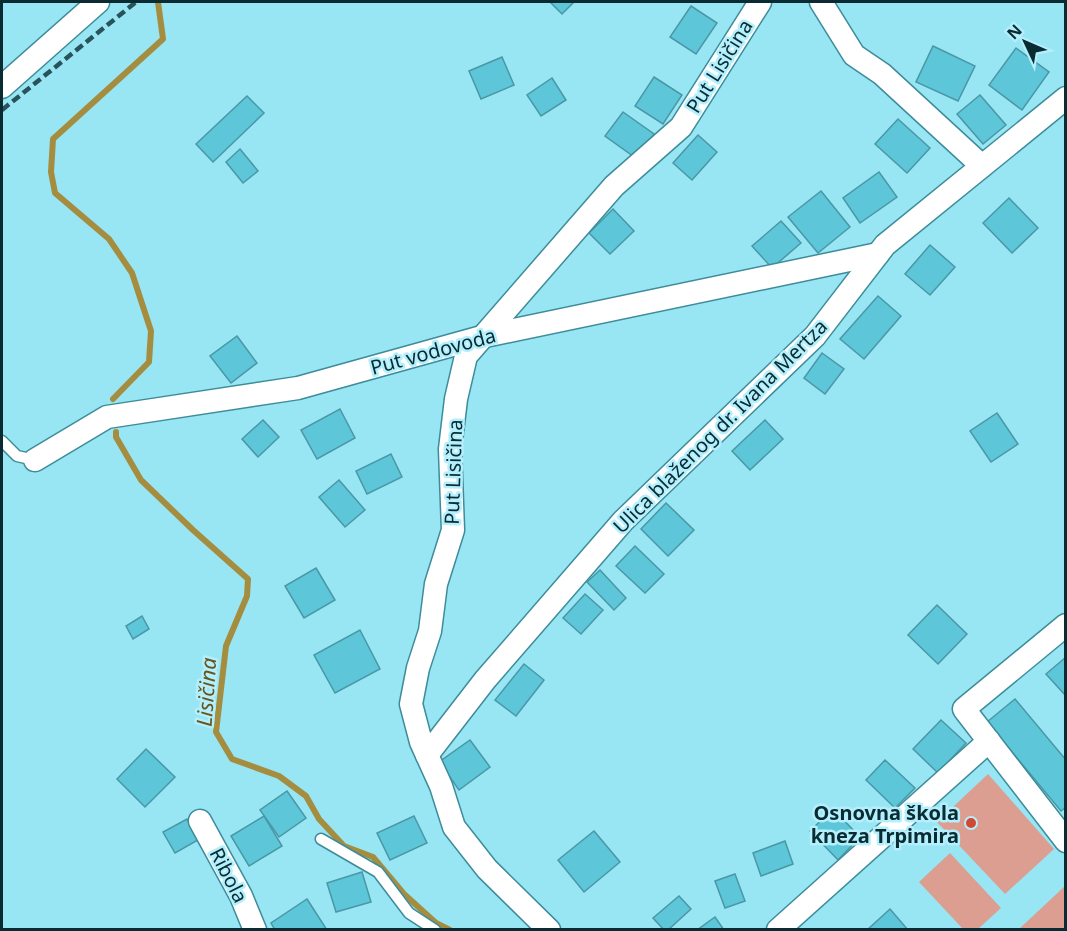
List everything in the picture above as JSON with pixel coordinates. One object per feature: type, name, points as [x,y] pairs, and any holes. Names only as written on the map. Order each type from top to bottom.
[{"type":"street","points":[[2,87],[98,2]]},
{"type":"street","name":"Put Lisičina","points":[[549,930],[487,869],[454,827],[441,786],[421,742],[411,704],[418,669],[430,631],[436,584],[453,530],[450,450],[456,399],[466,356],[614,186],[681,127],[760,2]]},
{"type":"street","points":[[821,2],[854,55],[882,74],[982,166]]},
{"type":"street","name":"Ulica blaženog dr. Ivana Mertza","points":[[427,755],[485,680],[623,521],[815,336],[885,245],[1065,98]]},
{"type":"street","name":"Put vodovoda","points":[[35,460],[107,417],[298,388],[485,336],[879,254]]},
{"type":"street","points":[[1065,625],[964,709],[1065,841]]},
{"type":"street","points":[[778,930],[989,741]]},
{"type":"street","name":"Ribola","points":[[200,821],[240,896],[255,930]]},
{"type":"lane","name":"Put vodovoda","points":[[2,441],[17,456],[35,460]]},
{"type":"lane","points":[[321,839],[378,872],[409,913],[435,930]]},
{"type":"shaded area","points":[[988,774],[1054,849],[1005,894],[937,822]]},
{"type":"shaded area","points":[[950,853],[1001,908],[978,929],[963,929],[919,882]]},
{"type":"shaded area","points":[[1065,886],[1065,929],[1019,929]]},
{"type":"building","points":[[550,2],[574,2],[562,14]]},
{"type":"building","points":[[691,6],[717,23],[696,54],[670,37]]},
{"type":"building","points":[[933,46],[975,66],[958,101],[916,82]]},
{"type":"building","points":[[1016,48],[1049,72],[1022,110],[989,85]]},
{"type":"building","points":[[502,57],[514,85],[481,99],[469,71]]},
{"type":"building","points":[[654,77],[682,95],[663,124],[635,106]]},
{"type":"building","points":[[552,78],[566,100],[541,116],[527,95]]},
{"type":"building","points":[[980,95],[1006,125],[983,144],[957,114]]},
{"type":"building","points":[[247,96],[264,113],[213,162],[196,144]]},
{"type":"building","points":[[623,112],[654,134],[637,159],[605,136]]},
{"type":"building","points":[[898,119],[930,148],[907,173],[875,144]]},
{"type":"building","points":[[698,135],[717,152],[692,180],[673,163]]},
{"type":"building","points":[[240,149],[258,171],[243,183],[226,162]]},
{"type":"building","points":[[879,172],[897,197],[860,223],[843,198]]},
{"type":"building","points":[[821,191],[850,227],[818,253],[788,217]]},
{"type":"building","points":[[1009,198],[1038,228],[1012,253],[983,223]]},
{"type":"building","points":[[613,209],[634,231],[610,254],[589,233]]},
{"type":"building","points":[[781,221],[801,243],[772,268],[752,246]]},
{"type":"building","points":[[930,245],[955,267],[930,295],[905,274]]},
{"type":"building","points":[[878,296],[901,316],[864,359],[840,339]]},
{"type":"building","points":[[237,336],[257,363],[231,383],[210,356]]},
{"type":"building","points":[[822,353],[844,369],[825,394],[804,378]]},
{"type":"building","points":[[340,409],[355,438],[317,459],[301,430]]},
{"type":"building","points":[[997,413],[1018,444],[991,462],[970,431]]},
{"type":"building","points":[[263,420],[279,437],[258,457],[242,439]]},
{"type":"building","points":[[765,420],[783,439],[750,470],[732,451]]},
{"type":"building","points":[[391,454],[402,477],[367,494],[356,471]]},
{"type":"building","points":[[339,480],[365,510],[345,527],[319,497]]},
{"type":"building","points":[[666,503],[694,530],[668,556],[641,529]]},
{"type":"building","points":[[635,546],[664,574],[645,593],[616,566]]},
{"type":"building","points":[[316,568],[335,600],[304,618],[285,586]]},
{"type":"building","points":[[600,570],[626,598],[614,610],[587,582]]},
{"type":"building","points":[[585,594],[603,610],[581,634],[563,618]]},
{"type":"building","points":[[937,605],[967,634],[938,664],[908,635]]},
{"type":"building","points":[[142,616],[149,629],[133,639],[126,626]]},
{"type":"building","points":[[360,630],[380,669],[335,693],[314,655]]},
{"type":"building","points":[[1066,657],[1066,696],[1046,674]]},
{"type":"building","points":[[524,664],[544,680],[516,716],[495,700]]},
{"type":"building","points":[[1015,699],[1066,760],[1066,807],[1061,811],[987,722]]},
{"type":"building","points":[[941,720],[966,743],[938,773],[913,749]]},
{"type":"building","points":[[470,740],[490,767],[459,790],[439,762]]},
{"type":"building","points":[[146,749],[175,777],[145,807],[117,779]]},
{"type":"building","points":[[885,760],[915,788],[895,808],[866,780]]},
{"type":"building","points":[[287,791],[306,818],[279,837],[260,810]]},
{"type":"building","points":[[833,809],[860,837],[838,860],[810,831]]},
{"type":"building","points":[[264,816],[282,846],[249,866],[231,836]]},
{"type":"building","points":[[414,816],[427,843],[390,860],[377,833]]},
{"type":"building","points":[[187,819],[198,840],[175,853],[163,832]]},
{"type":"building","points":[[594,831],[620,862],[584,892],[558,860]]},
{"type":"building","points":[[785,841],[793,864],[761,876],[753,853]]},
{"type":"building","points":[[362,872],[371,902],[336,912],[327,883]]},
{"type":"building","points":[[735,874],[745,901],[725,908],[715,881]]},
{"type":"building","points":[[679,896],[691,909],[668,930],[664,930],[653,918]]},
{"type":"building","points":[[307,899],[327,930],[275,930],[271,923]]},
{"type":"building","points":[[890,909],[908,930],[867,930]]},
{"type":"building","points":[[715,917],[724,930],[697,930]]},
{"type":"waterway","points":[[113,399],[149,362],[151,331],[132,273],[109,239],[55,193],[51,172],[53,139],[163,39],[158,2]]},
{"type":"waterway","name":"Lisičina","points":[[116,432],[116,437],[141,480],[248,579],[247,596],[226,646],[216,732],[232,759],[279,776],[306,796],[319,819],[344,846],[373,857],[404,894],[436,923],[450,930]]},
{"type":"railway","points":[[2,110],[136,2]]},
{"type":"place","name":"Osnovna škola kneza Trpimira","points":[[971,823]]}]
